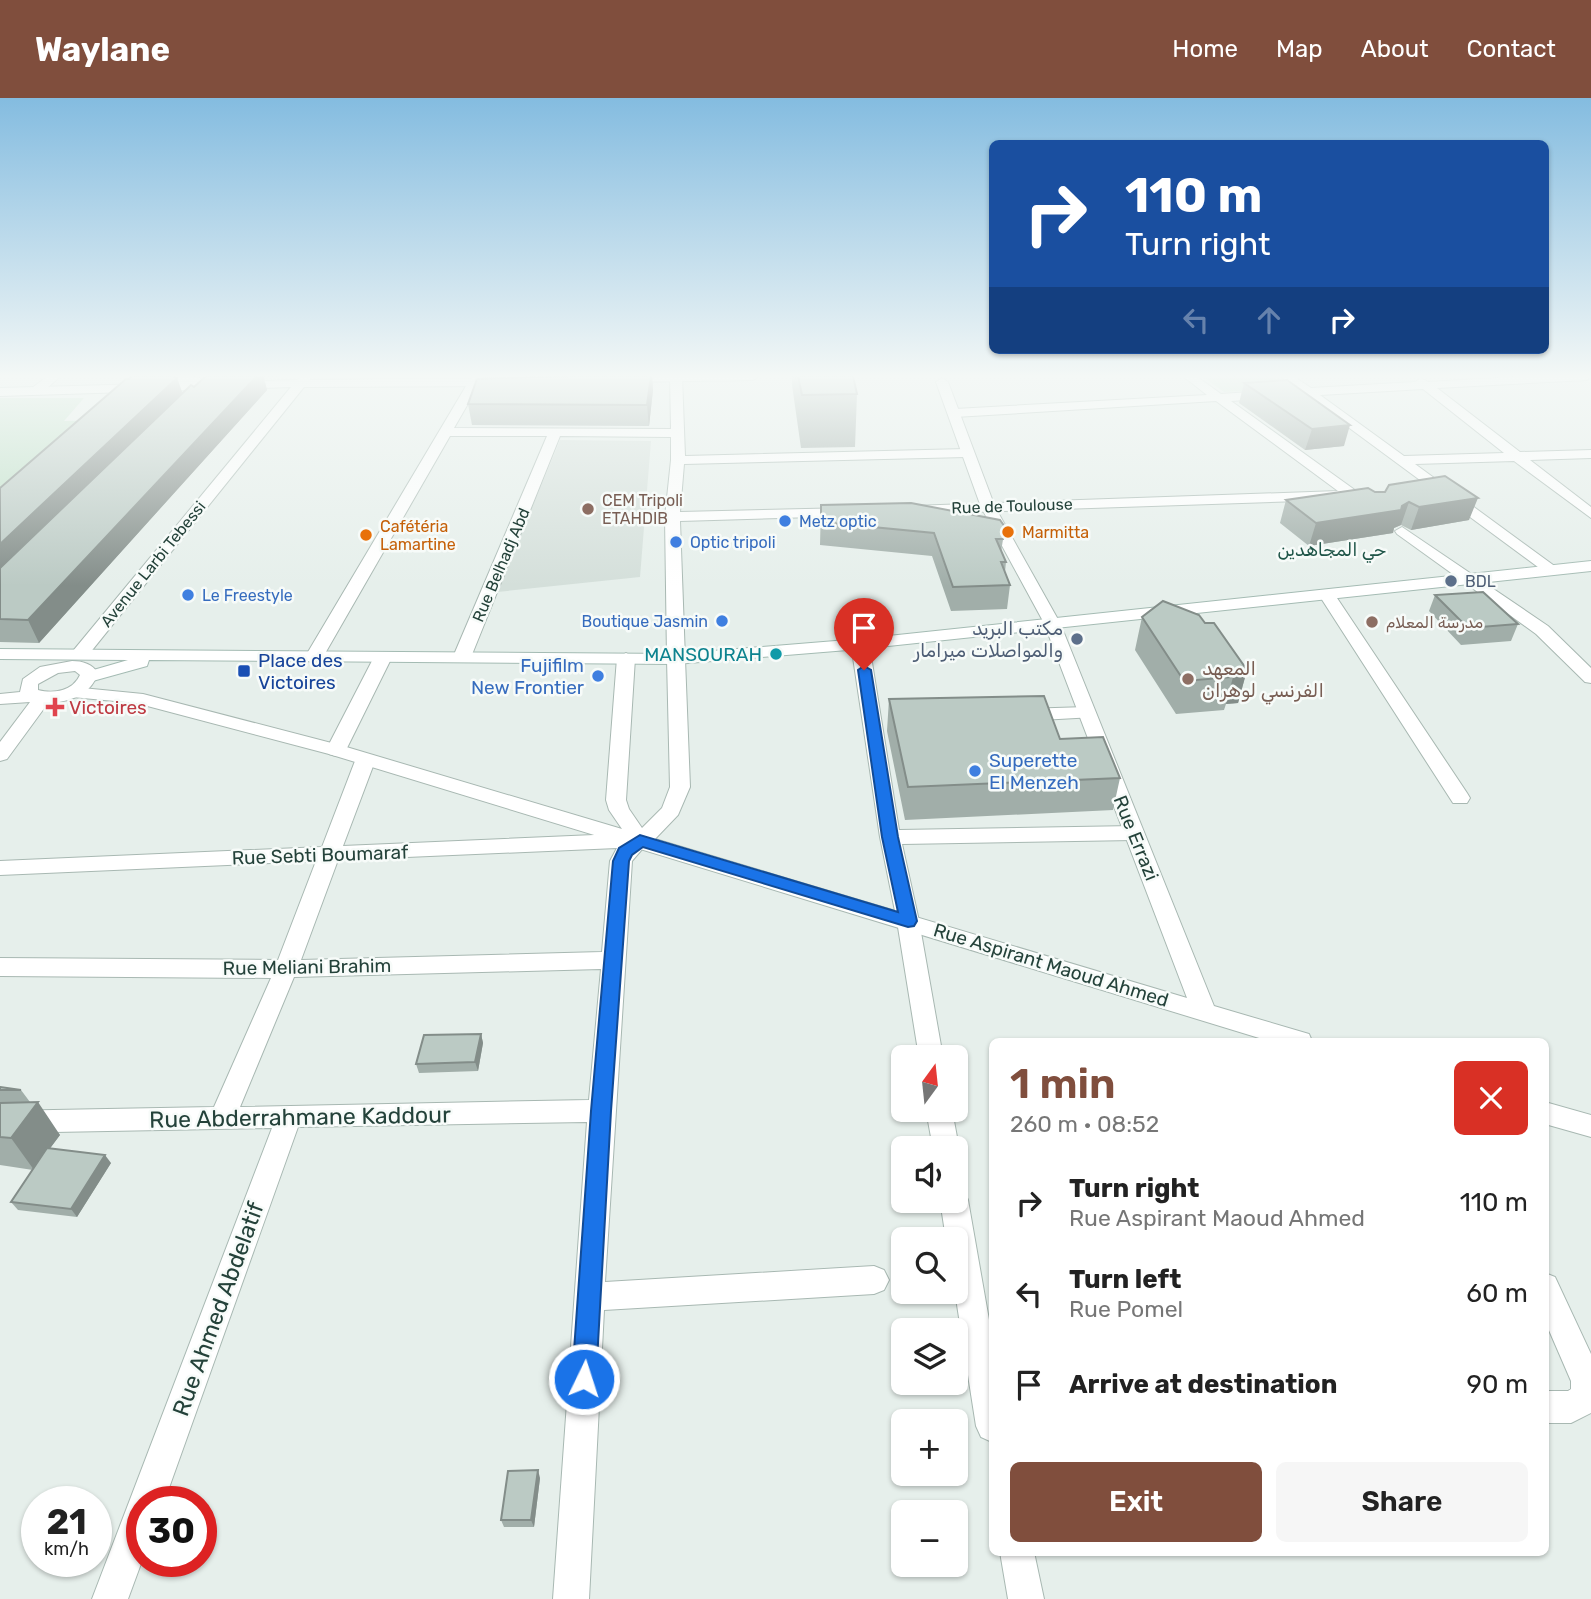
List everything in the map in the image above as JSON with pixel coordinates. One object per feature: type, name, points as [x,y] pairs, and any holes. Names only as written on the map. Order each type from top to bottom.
[{"type":"street","name":"Avenue Larbi Tebessi","points":[[79,655],[249,446]]},
{"type":"street","points":[[314,657],[435,446]]},
{"type":"street","name":"Rue Belhadj Abd","points":[[462,657],[550,446]]},
{"type":"street","points":[[571,1599],[601,1111],[621,861],[625,852],[666,820],[678,798],[680,787],[672,517],[678,446]]},
{"type":"street","name":"Rue Errazi","points":[[964,446],[988,508],[1052,623],[1205,1013]]},
{"type":"street","name":"Rue de Toulouse","points":[[892,510],[1357,498],[1285,446]]},
{"type":"street","points":[[1381,446],[1552,570]]},
{"type":"street","points":[[1504,446],[1591,514]]},
{"type":"street","points":[[678,460],[966,453]]},
{"type":"street","points":[[1401,460],[1591,454]]},
{"type":"street","points":[[672,517],[864,511]]},
{"type":"street","points":[[1402,531],[1542,630],[1591,678]]},
{"type":"street","points":[[0,654],[676,659],[860,644],[1327,595],[1465,577],[1591,566]]},
{"type":"street","points":[[1327,595],[1460,798]]},
{"type":"street","points":[[860,644],[880,721],[890,837],[908,921],[929,1045]]},
{"type":"street","points":[[20,654],[51,669]]},
{"type":"street","points":[[0,699],[72,692],[80,688],[89,677],[162,656]]},
{"type":"street","points":[[336,750],[383,657]]},
{"type":"street","points":[[626,658],[616,800],[619,810],[640,840]]},
{"type":"street","points":[[38,697],[27,688],[29,683],[51,669],[79,666],[89,673],[89,677]]},
{"type":"street","name":"Rue Aspirant Maoud Ahmed","points":[[72,692],[137,698],[336,750],[365,761],[640,840],[1290,1038]]},
{"type":"street","points":[[0,755],[38,697]]},
{"type":"street","points":[[1007,716],[1087,713]]},
{"type":"street","points":[[222,1118],[286,969],[327,855],[365,761]]},
{"type":"street","points":[[890,837],[1134,833]]},
{"type":"street","name":"Rue Sebti Boumaraf","points":[[0,868],[640,840]]},
{"type":"street","name":"Rue Meliani Brahim","points":[[0,967],[286,969],[614,960]]},
{"type":"street","name":"Rue Abderrahmane Kaddour","points":[[0,1122],[601,1111]]},
{"type":"street","points":[[1549,1114],[1591,1126]]},
{"type":"street","name":"Rue Ahmed Abdelatif","points":[[152,1486],[289,1117]]},
{"type":"street","points":[[956,1213],[989,1398]]},
{"type":"street","points":[[589,1297],[874,1280]]},
{"type":"street","points":[[1549,1296],[1587,1380],[1587,1398],[1571,1407],[1549,1407]]},
{"type":"street","points":[[110,1599],[126,1556]]},
{"type":"street","points":[[1018,1556],[1026,1599]]},
{"type":"shaded area","name":"CEM Tripoli ETAHDIB","points":[[557,446],[651,446],[640,577],[497,592]]},
{"type":"green space","points":[[0,446],[84,446],[0,523]]},
{"type":"building","points":[[48,446],[104,446],[0,544],[0,488]]},
{"type":"building","points":[[127,446],[191,446],[28,620],[0,619],[0,568]]},
{"type":"building","points":[[1445,476],[1478,498],[1419,507],[1409,502],[1402,506],[1401,510],[1316,523],[1286,500],[1368,488],[1375,492],[1385,492],[1389,485]]},
{"type":"building","points":[[911,503],[1000,520],[1005,527],[1003,539],[996,539],[1006,562],[1001,562],[1010,585],[953,587],[934,533],[821,522],[821,505]]},
{"type":"building","points":[[1483,592],[1518,624],[1468,628],[1435,595]]},
{"type":"building","points":[[1163,601],[1199,615],[1205,623],[1214,623],[1247,670],[1229,672],[1233,677],[1184,681],[1142,617]]},
{"type":"building","points":[[1044,696],[1060,739],[1103,737],[1120,778],[908,787],[889,699]]},
{"type":"building","points":[[481,1034],[475,1062],[416,1064],[424,1035]]},
{"type":"building","points":[[0,1087],[21,1090],[0,1090]]},
{"type":"building","points":[[38,1102],[11,1138],[0,1137],[0,1103]]},
{"type":"building","points":[[47,1148],[105,1155],[71,1209],[11,1202]]},
{"type":"building","points":[[538,1470],[531,1520],[501,1520],[508,1471]]},
{"type":"place","name":"CEM Tripoli ETAHDIB","points":[[588,509]]},
{"type":"place","name":"Metz optic","points":[[785,521]]},
{"type":"place","name":"Marmitta","points":[[1008,532]]},
{"type":"place","name":"Cafétéria Lamartine","points":[[366,535]]},
{"type":"place","name":"Optic tripoli","points":[[676,542]]},
{"type":"place","name":"BDL","points":[[1451,581]]},
{"type":"place","name":"Le Freestyle","points":[[188,595]]},
{"type":"place","name":"Boutique Jasmin","points":[[722,621]]},
{"type":"place","name":"مدرسة المعلام","points":[[1372,622]]},
{"type":"place","name":"مكتب البريد والمواصلات ميرامار","points":[[1077,639]]},
{"type":"place","name":"MANSOURAH","points":[[776,654]]},
{"type":"place","name":"Place des Victoires","points":[[244,671]]},
{"type":"place","name":"Fujifilm New Frontier","points":[[598,676]]},
{"type":"place","name":"المعهد الفرنسي لوهران","points":[[1188,679]]},
{"type":"place","name":"Victoires","points":[[55,707]]},
{"type":"place","name":"Superette El Menzeh","points":[[975,771]]},
{"type":"district","name":"حي المجاهدين","points":[[1332,550]]},
{"type":"route","points":[[584,1379],[601,1111],[621,861],[625,852],[640,840],[908,921],[890,837],[864,670]]}]
